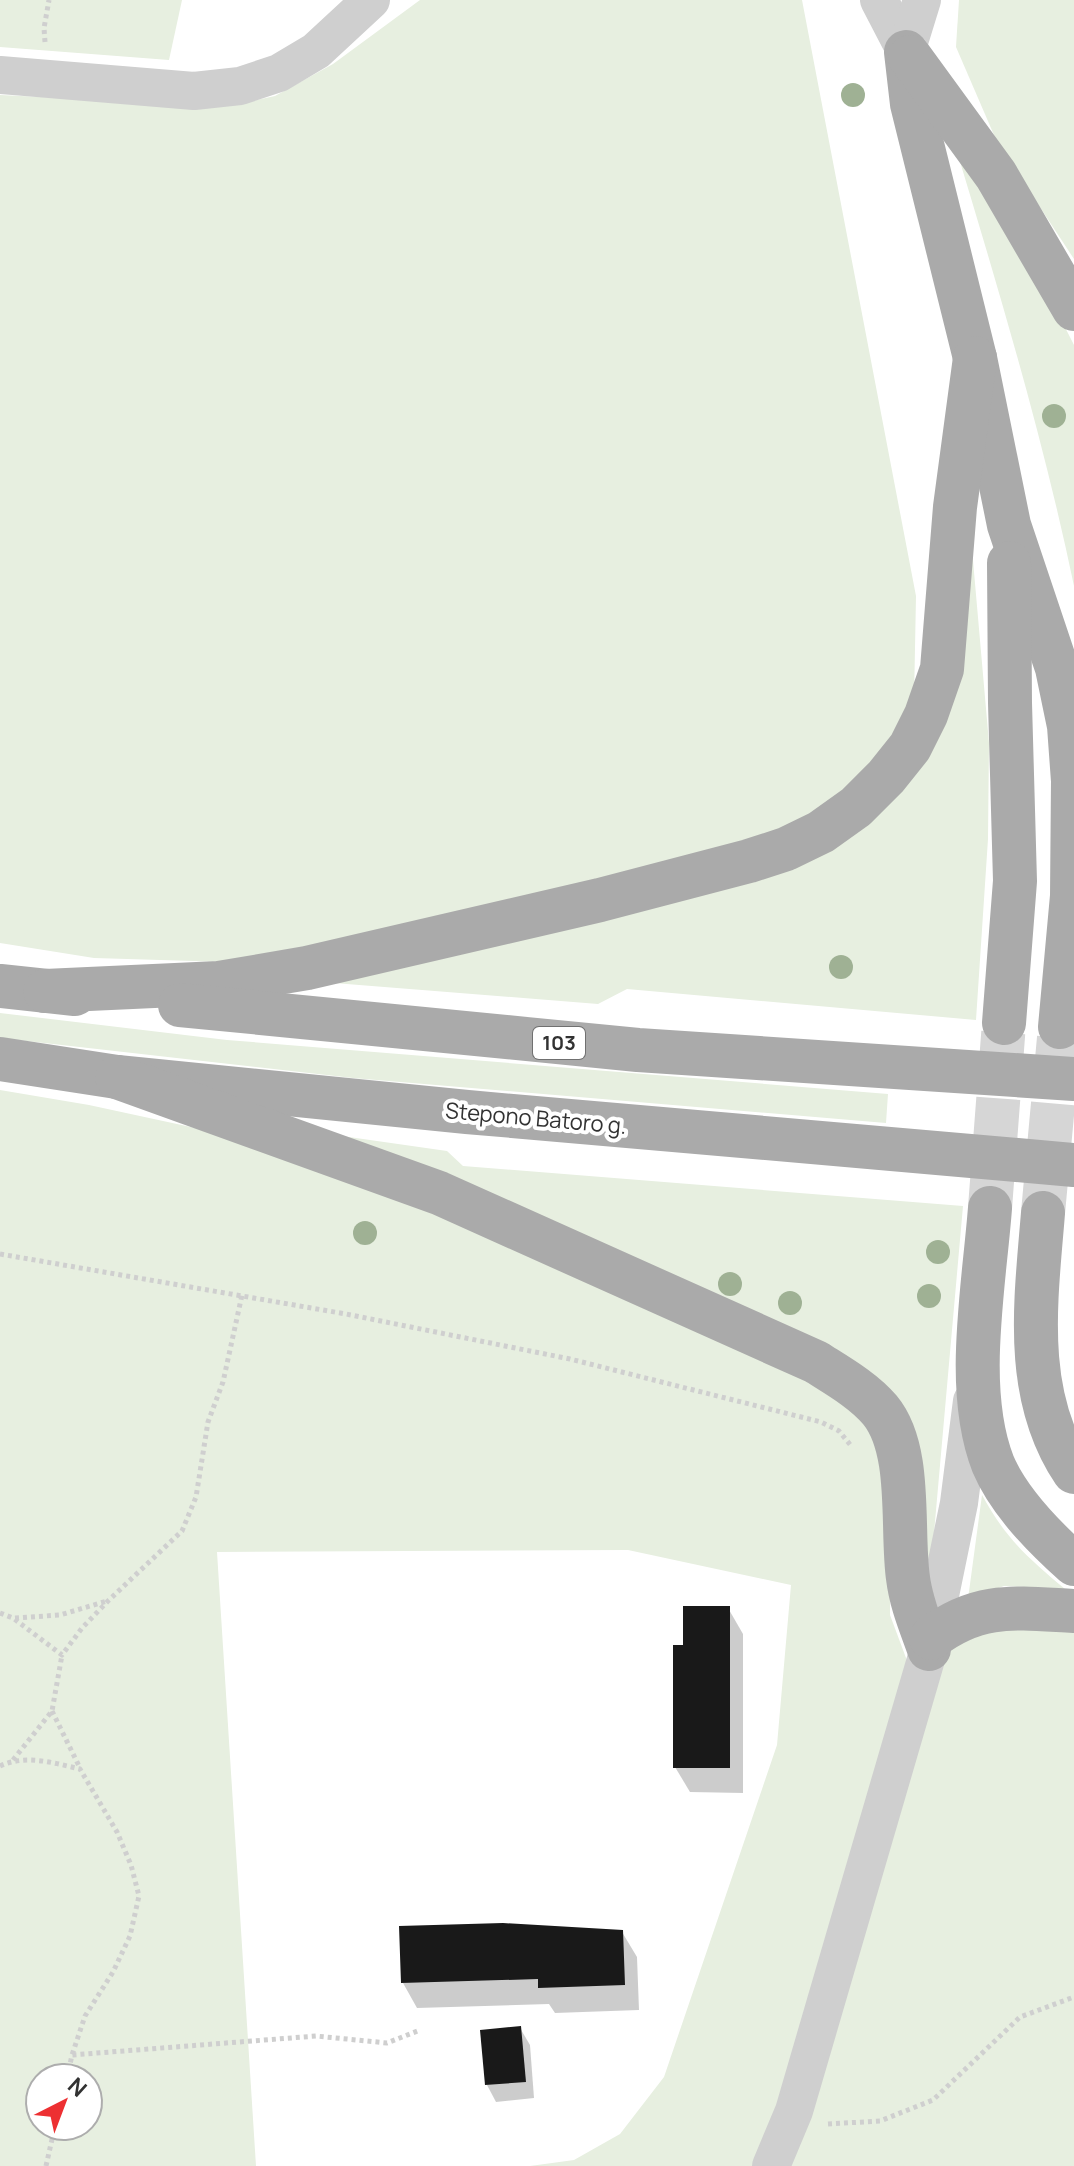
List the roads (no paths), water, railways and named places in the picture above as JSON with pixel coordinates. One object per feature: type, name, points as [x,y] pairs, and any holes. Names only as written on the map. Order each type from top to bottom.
[{"type":"main road","points":[[906,52],[996,175],[1074,309]]},
{"type":"main road","points":[[906,52],[912,104],[975,358],[1009,525],[1057,668],[1069,726],[1073,781],[1072,896],[1060,1027]]},
{"type":"main road","points":[[45,991],[219,983],[307,968],[600,900],[749,861],[786,849],[821,832],[856,807],[910,747],[926,715],[942,669],[955,507],[975,358]]},
{"type":"main road","points":[[1004,1023],[1015,881],[1009,525]]},
{"type":"main road","name":"103","points":[[0,986],[638,1050],[1074,1079]]},
{"type":"main road","name":"Stepono Batoro g.","points":[[0,1059],[117,1077],[467,1112],[1074,1165]]},
{"type":"main road","points":[[117,1077],[439,1193],[816,1362],[856,1388],[880,1410],[894,1434],[901,1476],[908,1579],[930,1643],[963,1617],[984,1611],[1030,1607],[1074,1611]]},
{"type":"main road","points":[[990,1208],[976,1373],[983,1435],[994,1467],[1014,1499],[1055,1548],[1074,1564]]},
{"type":"main road","points":[[1043,1213],[1035,1305],[1037,1374],[1052,1429],[1074,1472]]},
{"type":"street","points":[[0,75],[194,91],[240,86],[279,73],[316,51],[371,0]]},
{"type":"street","points":[[879,0],[906,52]]},
{"type":"street","points":[[906,52],[922,0]]},
{"type":"street","points":[[771,2166],[794,2111],[930,1643],[959,1503],[976,1373]]},
{"type":"tunnel","points":[[990,1208],[1004,1023]]},
{"type":"tunnel","points":[[1043,1213],[1060,1027]]}]
